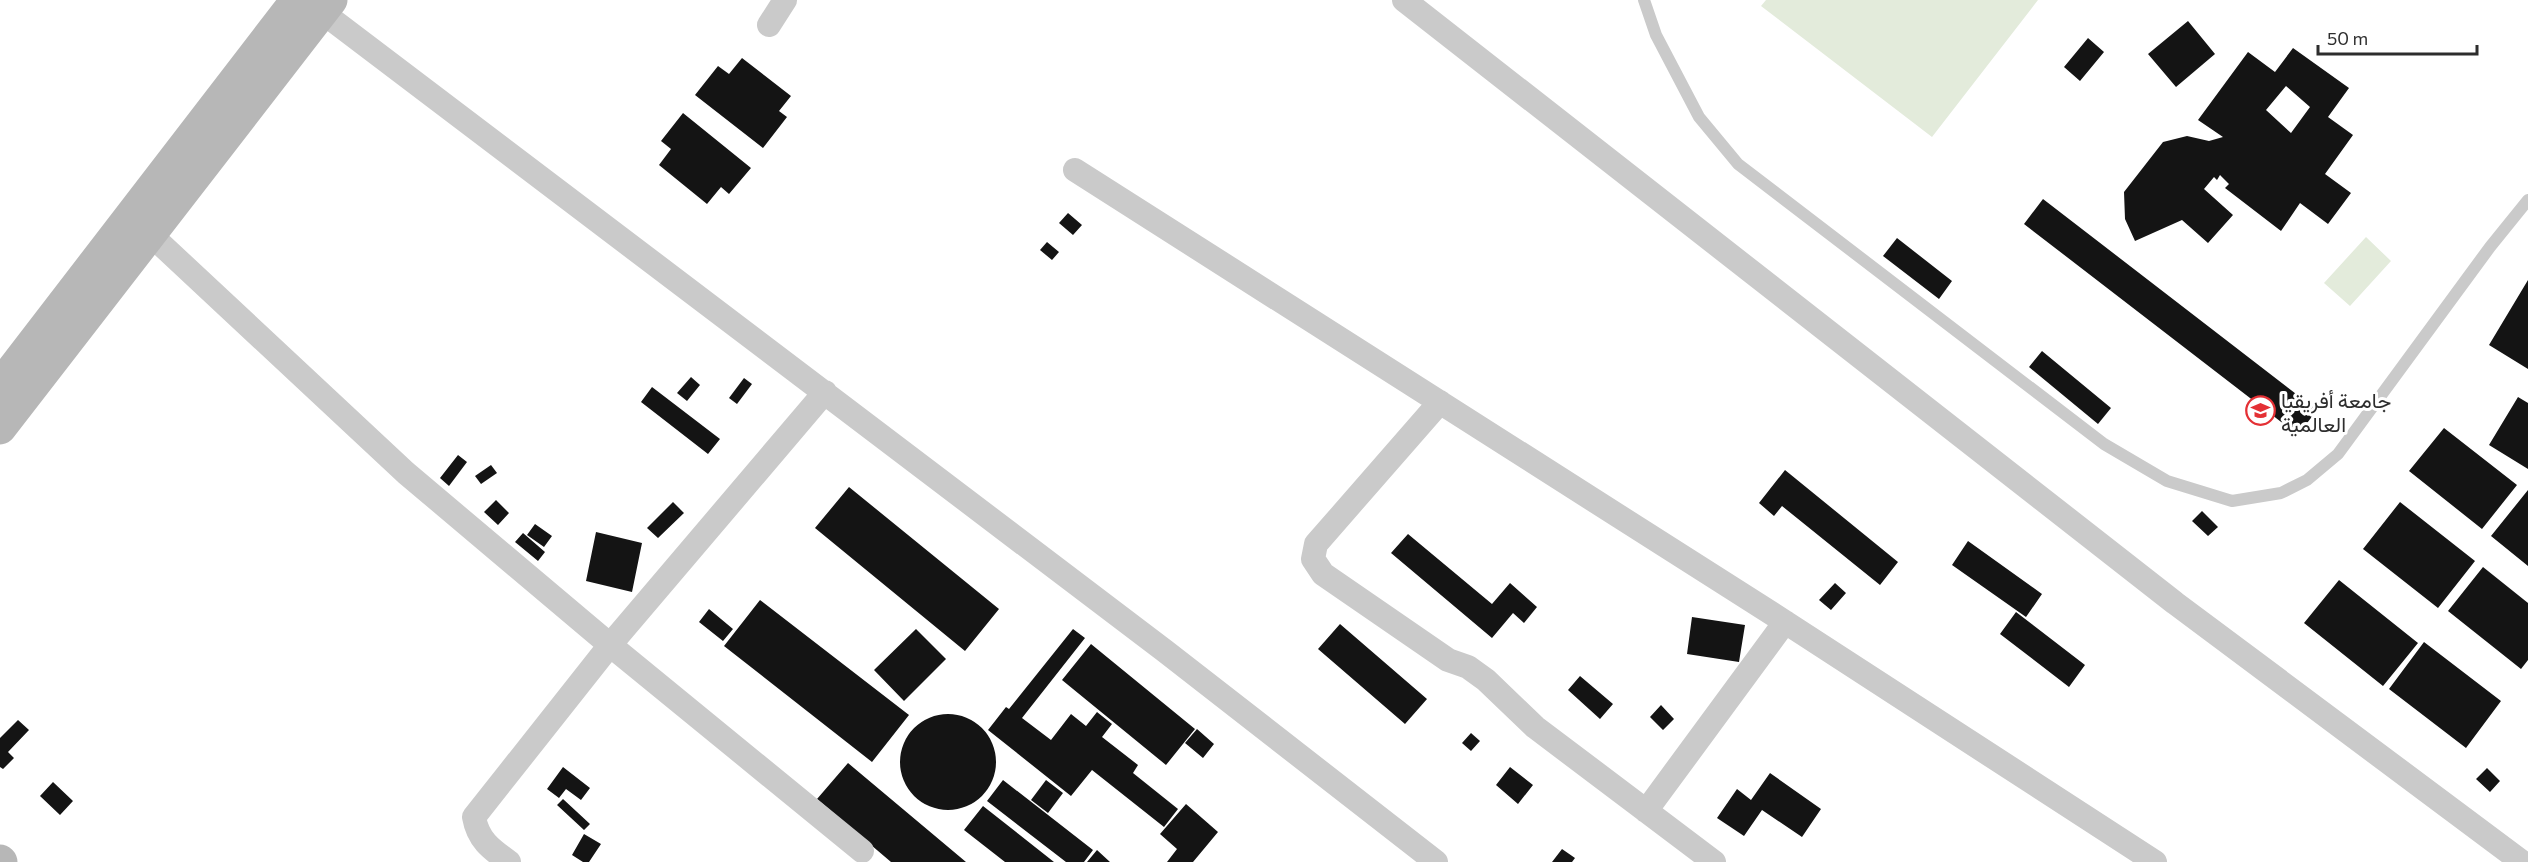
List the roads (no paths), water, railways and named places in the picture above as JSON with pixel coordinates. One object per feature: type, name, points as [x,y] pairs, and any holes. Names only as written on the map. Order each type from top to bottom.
[{"type":"street","points":[[769,25],[785,0]]},
{"type":"street","points":[[1404,0],[2175,603],[2522,862]]},
{"type":"street","points":[[0,428],[151,235],[316,4]]},
{"type":"street","points":[[0,386],[316,4]]},
{"type":"street","points":[[316,4],[1165,651],[1411,855],[1436,862]]},
{"type":"street","points":[[1075,170],[1785,622],[2154,862]]},
{"type":"street","points":[[151,235],[406,473],[610,645],[862,850]]},
{"type":"street","points":[[509,862],[484,843],[476,830],[474,817],[610,645],[825,392]]},
{"type":"street","points":[[1440,402],[1316,544],[1313,559],[1323,574],[1448,660],[1468,667],[1486,680],[1535,726],[1714,862]]},
{"type":"street","points":[[1646,811],[1785,622]]},
{"type":"lane","points":[[1644,0],[1656,35],[1699,117],[1738,164],[2104,444],[2167,481],[2232,501],[2281,493],[2307,480],[2338,454],[2490,247],[2528,200]]},
{"type":"place","name":"جامعة أفريقيا العالمية","points":[[2260,411]]}]
